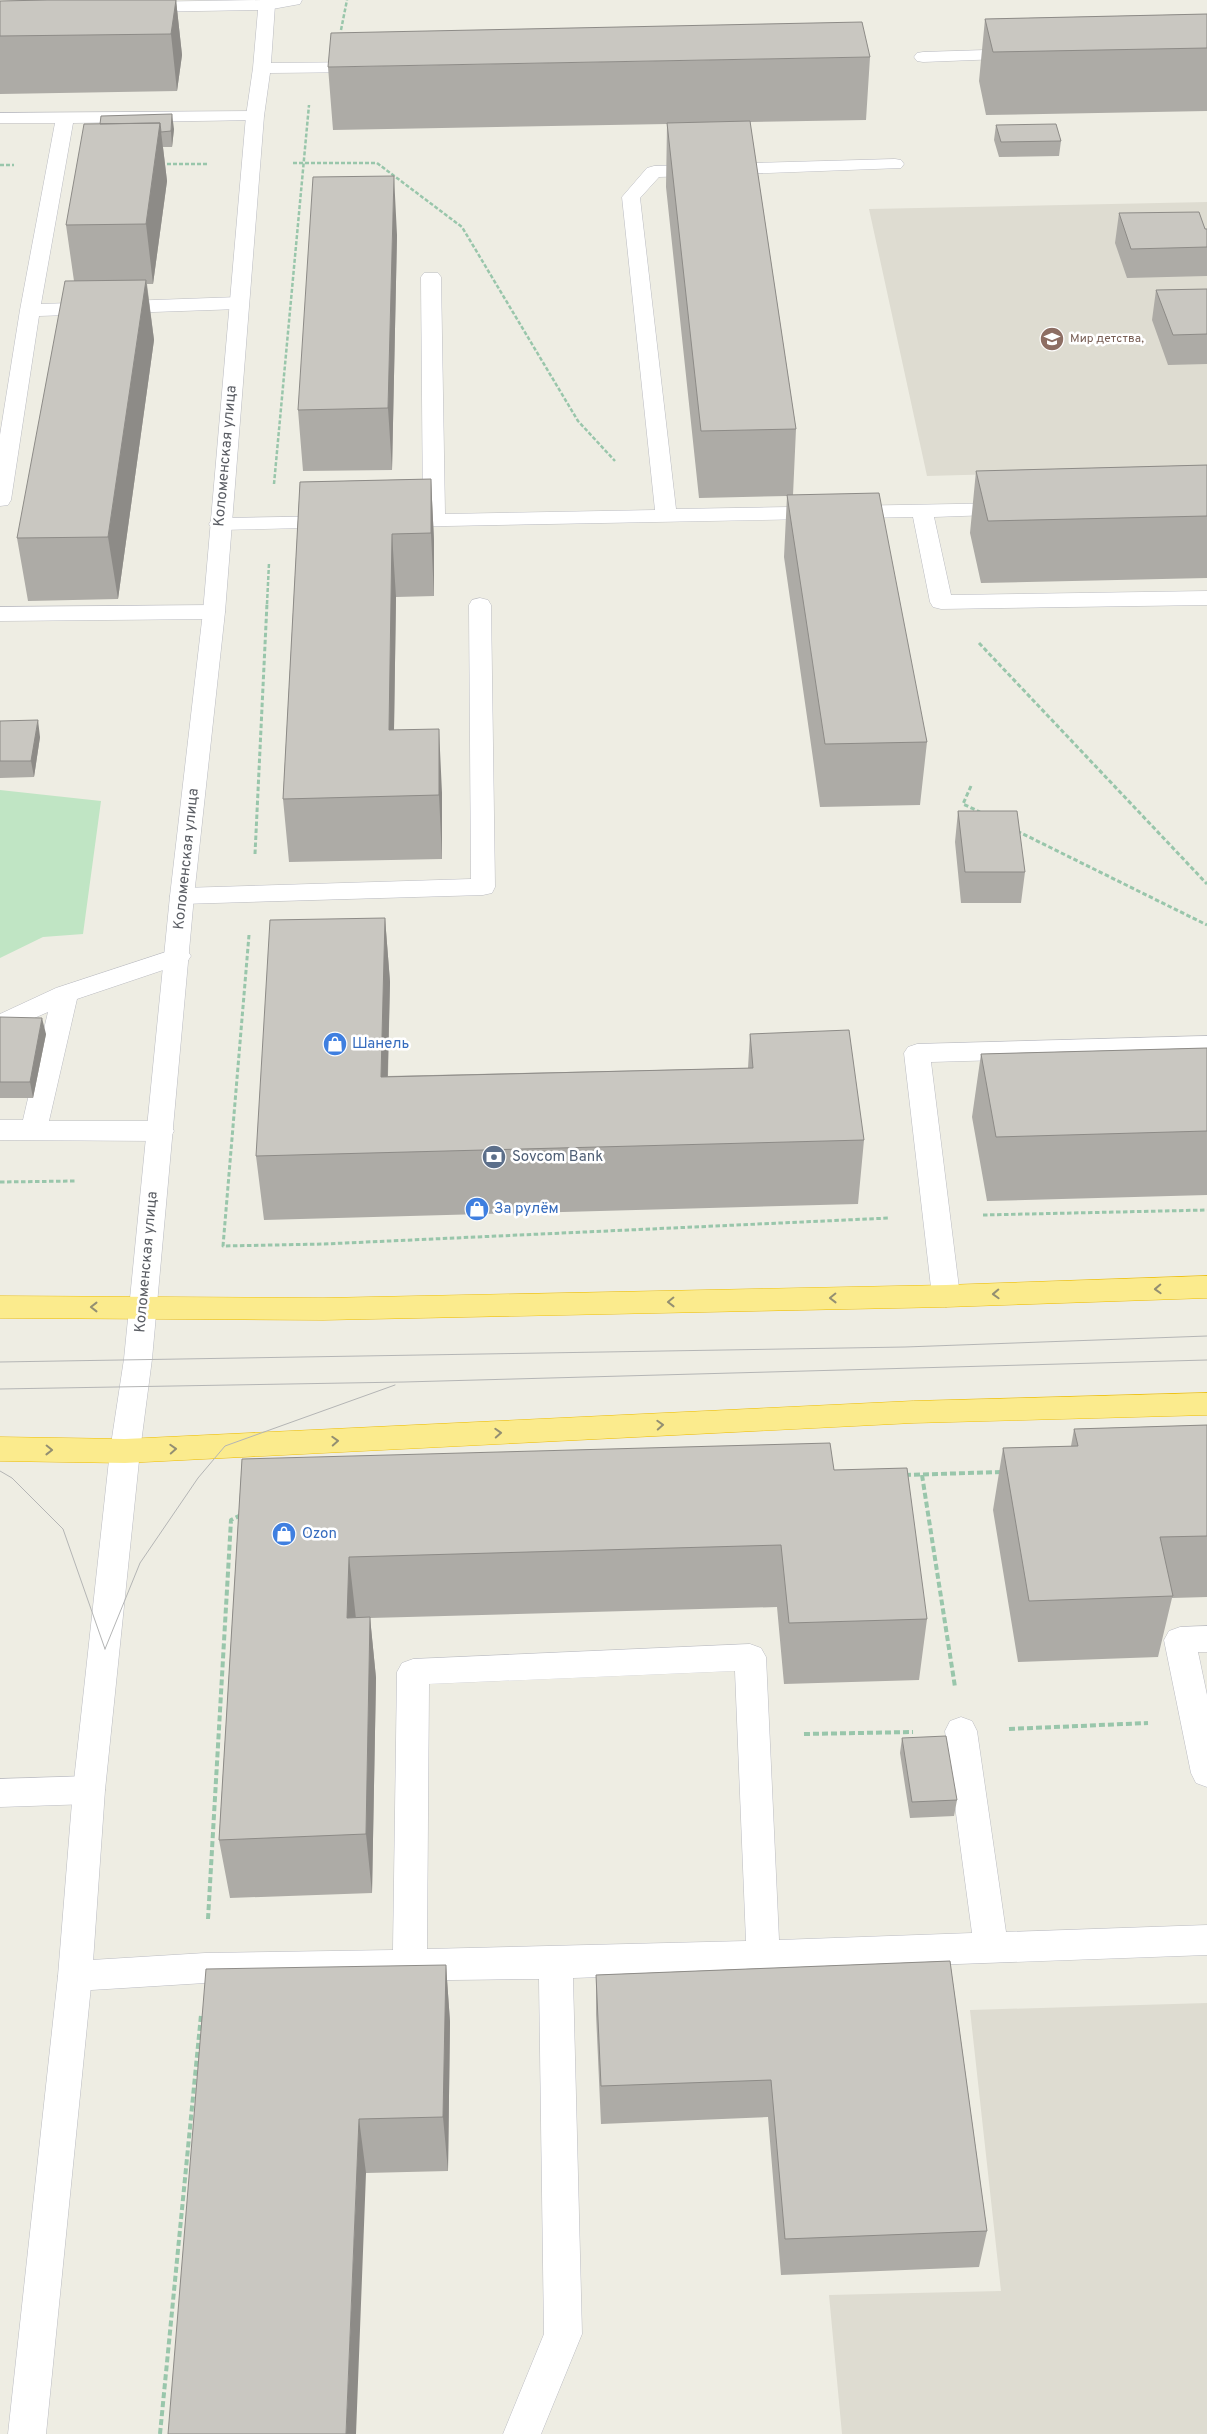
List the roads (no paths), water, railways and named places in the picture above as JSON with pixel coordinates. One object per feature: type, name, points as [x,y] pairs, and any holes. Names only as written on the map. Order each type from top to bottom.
[{"type":"highway","points":[[0,1307],[323,1309],[946,1296],[1207,1288]]},
{"type":"highway","points":[[0,1448],[124,1451],[913,1412],[1207,1404]]},
{"type":"street","points":[[119,7],[294,0]]},
{"type":"street","name":"Коломенская улица","points":[[27,2434],[75,1976],[89,1790],[124,1451],[138,1359],[154,1181],[161,1131],[178,956],[182,896],[214,612],[255,116],[262,68],[267,2]]},
{"type":"street","points":[[922,57],[1040,54]]},
{"type":"street","points":[[262,68],[382,67]]},
{"type":"street","points":[[0,118],[255,116]]},
{"type":"street","points":[[0,500],[30,310],[65,118]]},
{"type":"street","points":[[666,516],[630,197],[654,172],[895,164]]},
{"type":"street","points":[[431,277],[434,520]]},
{"type":"street","points":[[30,310],[239,303]]},
{"type":"street","points":[[220,524],[1030,509]]},
{"type":"street","points":[[922,511],[941,602],[1207,598]]},
{"type":"street","points":[[182,896],[483,888],[480,606]]},
{"type":"street","points":[[0,614],[214,612]]},
{"type":"street","points":[[0,1024],[66,994],[178,956]]},
{"type":"street","points":[[34,1130],[66,994]]},
{"type":"street","points":[[946,1296],[917,1053],[1207,1045]]},
{"type":"street","points":[[0,1130],[161,1131]]},
{"type":"street","points":[[1207,1640],[1180,1640],[1207,1773]]},
{"type":"street","points":[[410,1966],[412,1672],[750,1657],[756,1735],[763,1954]]},
{"type":"street","points":[[961,1731],[991,1947]]},
{"type":"street","points":[[0,1793],[89,1790]]},
{"type":"street","points":[[75,1976],[205,1968],[556,1963],[763,1954],[1207,1940]]},
{"type":"street","points":[[522,2434],[563,2334],[556,1963]]},
{"type":"tram line","points":[[0,1362],[905,1347],[1207,1336]]},
{"type":"tram line","points":[[0,1389],[404,1382],[1207,1360]]},
{"type":"tram line","points":[[0,1471],[12,1478],[63,1529],[105,1649],[140,1563],[198,1478],[225,1446],[395,1385]]},
{"type":"place","name":"Мир детства,","points":[[1052,339]]},
{"type":"place","name":"Шанель","points":[[335,1044]]},
{"type":"place","name":"Sovcom Bank","points":[[494,1157]]},
{"type":"place","name":"За рулём","points":[[477,1209]]},
{"type":"place","name":"Ozon","points":[[284,1534]]}]
